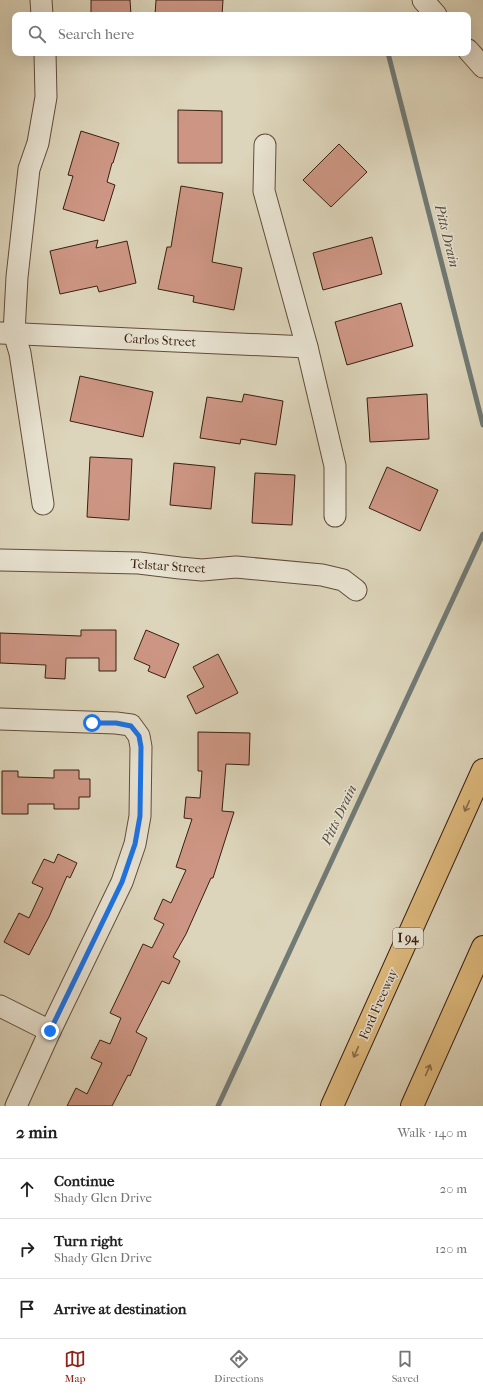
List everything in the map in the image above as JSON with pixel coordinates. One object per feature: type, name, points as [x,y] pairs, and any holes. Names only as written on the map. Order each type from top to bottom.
[{"type":"highway","name":"Ford Freeway","points":[[332,1106],[483,770]]},
{"type":"highway","points":[[412,1106],[483,947]]},
{"type":"street","points":[[41,0],[42,12]]},
{"type":"street","points":[[423,0],[433,12]]},
{"type":"street","points":[[471,53],[483,67]]},
{"type":"street","points":[[43,504],[20,353],[7,333],[17,277],[29,169],[38,143],[46,97],[45,56]]},
{"type":"street","points":[[265,145],[264,191],[307,347],[335,466],[335,516]]},
{"type":"street","name":"Carlos Street","points":[[7,333],[307,347]]},
{"type":"street","name":"Telstar Street","points":[[0,560],[139,563],[202,570],[236,567],[322,575],[342,580],[356,590]]},
{"type":"street","points":[[0,719],[116,723],[131,726],[139,736],[141,747],[140,816],[135,844],[122,882],[50,1031],[16,1106]]},
{"type":"street","points":[[0,1006],[50,1031]]},
{"type":"building","points":[[91,0],[130,0],[131,12],[91,12]]},
{"type":"building","points":[[156,0],[223,0],[222,12],[155,12]]},
{"type":"building","points":[[178,110],[222,111],[222,163],[178,163]]},
{"type":"building","points":[[81,131],[119,143],[107,182],[115,185],[104,221],[63,209],[73,176],[68,175]]},
{"type":"building","points":[[339,144],[367,172],[331,207],[303,180]]},
{"type":"building","points":[[181,186],[223,193],[212,262],[242,268],[234,310],[193,302],[194,296],[158,289],[167,247],[171,247]]},
{"type":"building","points":[[372,237],[382,274],[323,290],[313,253]]},
{"type":"building","points":[[98,240],[96,248],[127,241],[136,283],[99,292],[97,286],[60,294],[50,251]]},
{"type":"building","points":[[401,303],[413,346],[347,365],[335,322]]},
{"type":"building","points":[[80,376],[153,392],[143,437],[70,421]]},
{"type":"building","points":[[244,394],[283,401],[276,445],[241,439],[240,444],[200,438],[207,397],[242,402]]},
{"type":"building","points":[[427,394],[429,439],[370,442],[367,398]]},
{"type":"building","points":[[90,457],[132,459],[129,520],[87,517]]},
{"type":"building","points":[[174,463],[215,467],[211,509],[170,505]]},
{"type":"building","points":[[387,467],[438,490],[420,531],[369,508]]},
{"type":"building","points":[[255,473],[295,475],[292,525],[252,523]]},
{"type":"building","points":[[81,630],[116,630],[116,671],[99,671],[99,658],[66,658],[65,679],[45,678],[46,665],[0,663],[0,633],[81,636]]},
{"type":"building","points":[[146,630],[179,644],[165,678],[148,671],[150,666],[134,659]]},
{"type":"building","points":[[218,654],[238,693],[196,714],[187,696],[204,687],[193,667]]},
{"type":"building","points":[[198,732],[250,733],[249,765],[226,764],[222,811],[234,812],[213,878],[211,878],[186,934],[173,957],[180,961],[169,984],[162,981],[136,1032],[147,1038],[130,1076],[128,1075],[112,1106],[67,1106],[76,1088],[87,1094],[102,1063],[91,1058],[100,1040],[110,1044],[121,1018],[110,1013],[143,944],[152,948],[164,924],[154,919],[163,899],[171,903],[186,870],[176,867],[192,819],[184,818],[186,797],[200,798],[202,771],[198,771]]},
{"type":"building","points":[[54,770],[79,770],[79,779],[90,779],[90,797],[79,797],[79,809],[54,809],[54,804],[28,804],[28,814],[2,814],[2,771],[18,771],[18,777],[54,778]]},
{"type":"building","points":[[58,854],[77,863],[70,878],[67,876],[49,917],[29,955],[4,942],[19,913],[29,918],[43,888],[32,883],[44,859],[54,863]]},
{"type":"waterway","name":"Pitts Drain","points":[[389,56],[483,425]]},
{"type":"waterway","name":"Pitts Drain","points":[[218,1106],[483,534]]},
{"type":"route","points":[[50,1031],[122,882],[135,844],[140,816],[141,747],[139,736],[131,726],[116,723],[92,723]]}]
